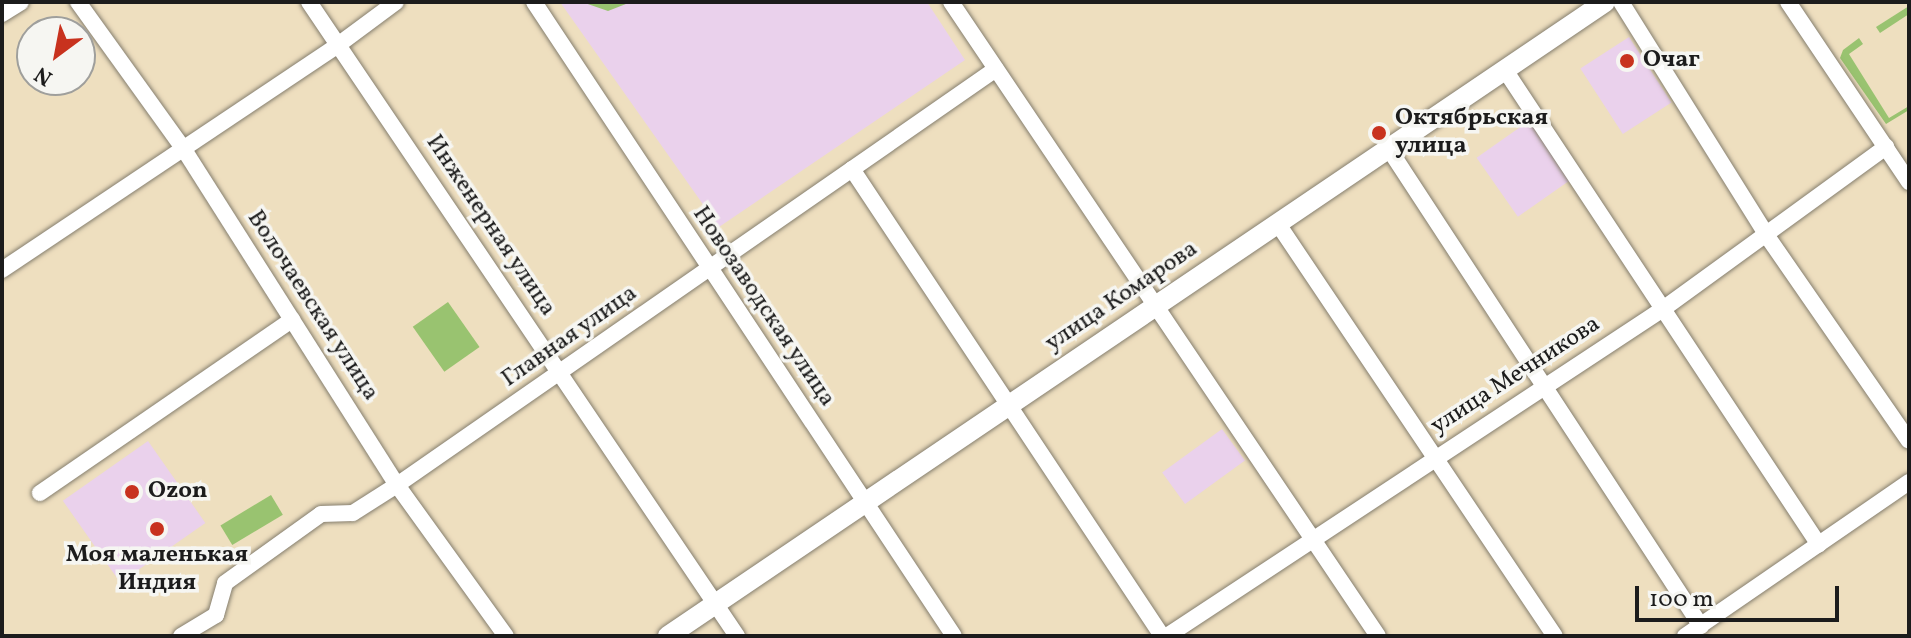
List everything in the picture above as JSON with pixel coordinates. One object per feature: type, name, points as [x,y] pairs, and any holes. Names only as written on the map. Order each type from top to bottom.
[{"type":"main road","name":"улица Комарова","points":[[668,636],[1605,2]]},
{"type":"street","points":[[2,14],[21,2]]},
{"type":"street","name":"Волочаевская улица","points":[[78,2],[183,148],[397,485],[506,636]]},
{"type":"street","name":"Инженерная улица","points":[[309,2],[737,636]]},
{"type":"street","points":[[2,270],[338,45],[396,2]]},
{"type":"street","name":"Новозаводская улица","points":[[534,2],[954,636]]},
{"type":"street","points":[[951,2],[1378,636]]},
{"type":"street","points":[[1621,2],[1767,236],[1909,441]]},
{"type":"street","points":[[1788,2],[1909,182]]},
{"type":"street","name":"Главная улица","points":[[181,636],[216,615],[225,583],[321,514],[353,513],[397,485],[996,69]]},
{"type":"street","points":[[1505,70],[1819,545]]},
{"type":"street","name":"улица Мечникова","points":[[1165,636],[1663,309],[1886,147]]},
{"type":"street","points":[[1389,149],[1701,626]]},
{"type":"street","points":[[852,169],[1006,405],[1165,636]]},
{"type":"street","points":[[1278,224],[1555,636]]},
{"type":"street","points":[[40,493],[292,320]]},
{"type":"street","points":[[1685,636],[1909,482]]},
{"type":"shaded area","points":[[560,2],[927,2],[965,60],[719,227]]},
{"type":"shaded area","points":[[1629,37],[1671,102],[1623,134],[1580,69]]},
{"type":"shaded area","points":[[1529,121],[1570,180],[1518,217],[1477,158]]},
{"type":"shaded area","points":[[1222,429],[1245,461],[1185,504],[1162,472]]},
{"type":"shaded area","points":[[148,441],[205,523],[120,583],[63,501]]},
{"type":"green space","points":[[582,2],[607,4],[631,2],[608,11]]},
{"type":"green space","points":[[1909,6],[1909,14],[1880,33],[1876,27]]},
{"type":"green space","points":[[1859,38],[1863,44],[1849,54],[1889,118],[1909,106],[1909,110],[1886,124],[1840,58],[1843,50]]},
{"type":"green space","points":[[448,302],[480,347],[444,372],[413,327]]},
{"type":"green space","points":[[271,495],[283,515],[232,545],[220,525]]},
{"type":"place","name":"Очаг","points":[[1627,61]]},
{"type":"place","name":"Октябрьская улица","points":[[1379,133]]},
{"type":"place","name":"Ozon","points":[[132,492]]},
{"type":"place","name":"Моя маленькая Индия","points":[[157,529]]}]
